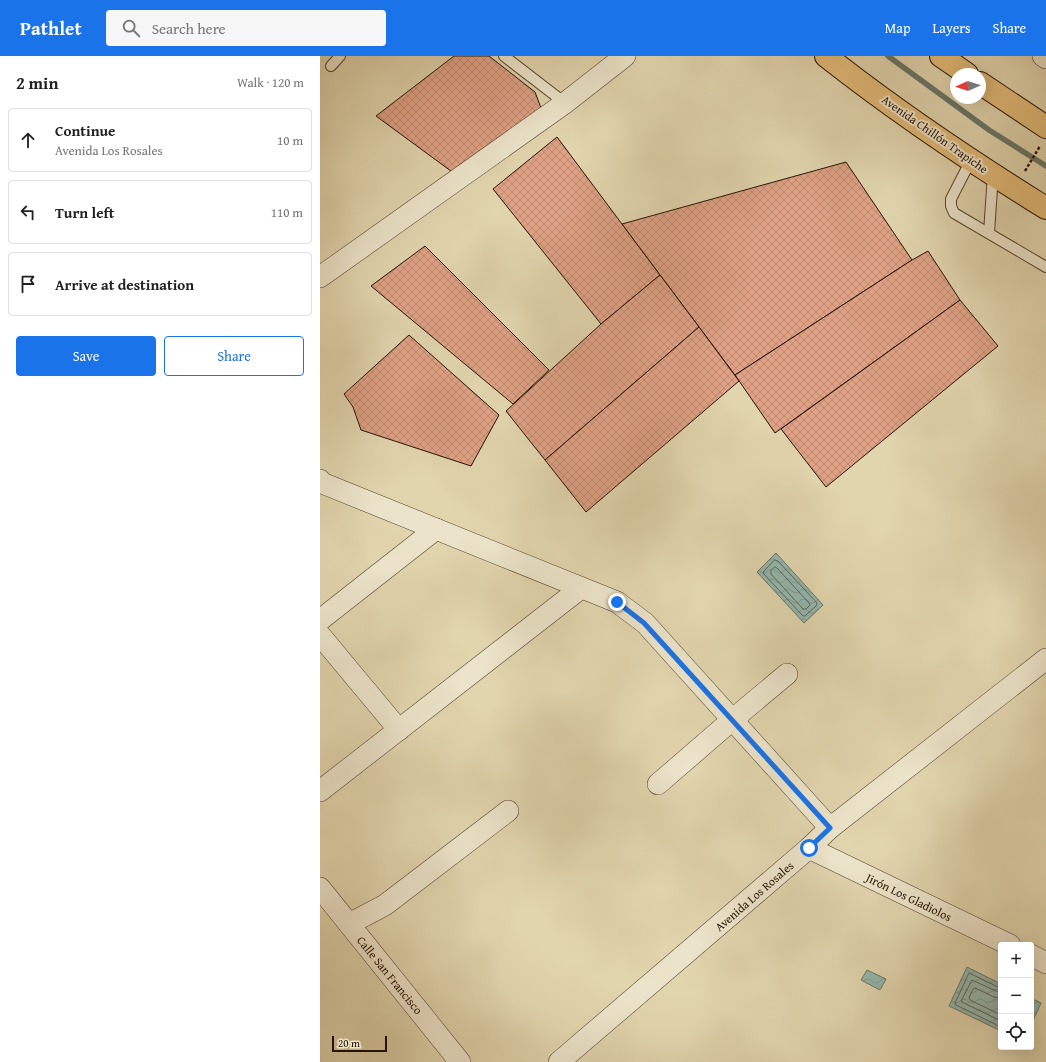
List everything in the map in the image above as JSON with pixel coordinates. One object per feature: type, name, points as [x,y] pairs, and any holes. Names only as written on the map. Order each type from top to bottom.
[{"type":"main road","name":"Avenida Chillón Trapiche","points":[[826,56],[880,97],[971,160],[1046,208]]},
{"type":"main road","points":[[941,56],[958,68]]},
{"type":"main road","points":[[986,88],[1044,135]]},
{"type":"street","points":[[320,277],[564,103],[625,56]]},
{"type":"street","points":[[320,480],[322,483],[617,602],[644,623],[830,828]]},
{"type":"street","points":[[320,620],[436,529]]},
{"type":"street","points":[[320,791],[581,588]]},
{"type":"street","points":[[320,635],[399,730]]},
{"type":"street","name":"Avenida Los Rosales","points":[[559,1062],[809,848],[830,828],[1046,659]]},
{"type":"street","points":[[658,784],[787,674]]},
{"type":"street","points":[[349,924],[385,905],[508,812]]},
{"type":"street","name":"Jirón Los Gladiolos","points":[[809,848],[1004,942]]},
{"type":"street","name":"Calle San Francisco","points":[[320,888],[460,1062]]},
{"type":"street","points":[[1034,957],[1046,963]]},
{"type":"lane","points":[[331,66],[340,56]]},
{"type":"lane","points":[[504,56],[564,103]]},
{"type":"lane","points":[[971,160],[950,199],[954,213],[1046,267]]},
{"type":"lane","points":[[989,234],[993,174]]},
{"type":"path","points":[[1014,188],[1044,135]]},
{"type":"water","points":[[776,553],[823,605],[804,623],[757,572]]},
{"type":"water","points":[[967,967],[998,982],[998,1030],[949,1006]]},
{"type":"water","points":[[867,970],[886,979],[880,990],[861,980]]},
{"type":"water","points":[[1034,1000],[1041,1003],[1034,1018]]},
{"type":"building","points":[[454,56],[489,56],[535,92],[541,108],[455,174],[376,116]]},
{"type":"building","points":[[557,137],[660,275],[601,324],[493,189]]},
{"type":"building","points":[[846,162],[912,260],[735,375],[622,224]]},
{"type":"building","points":[[425,246],[549,370],[513,404],[371,286]]},
{"type":"building","points":[[928,251],[960,300],[775,433],[735,375]]},
{"type":"building","points":[[660,275],[699,327],[545,460],[506,411],[601,324]]},
{"type":"building","points":[[960,300],[998,346],[826,487],[781,429]]},
{"type":"building","points":[[699,327],[739,381],[586,512],[545,460]]},
{"type":"building","points":[[409,335],[499,415],[471,466],[361,430],[353,407],[344,394]]},
{"type":"waterway","points":[[888,56],[989,130],[1046,166]]},
{"type":"route","points":[[617,602],[644,623],[830,828],[809,848]]}]
